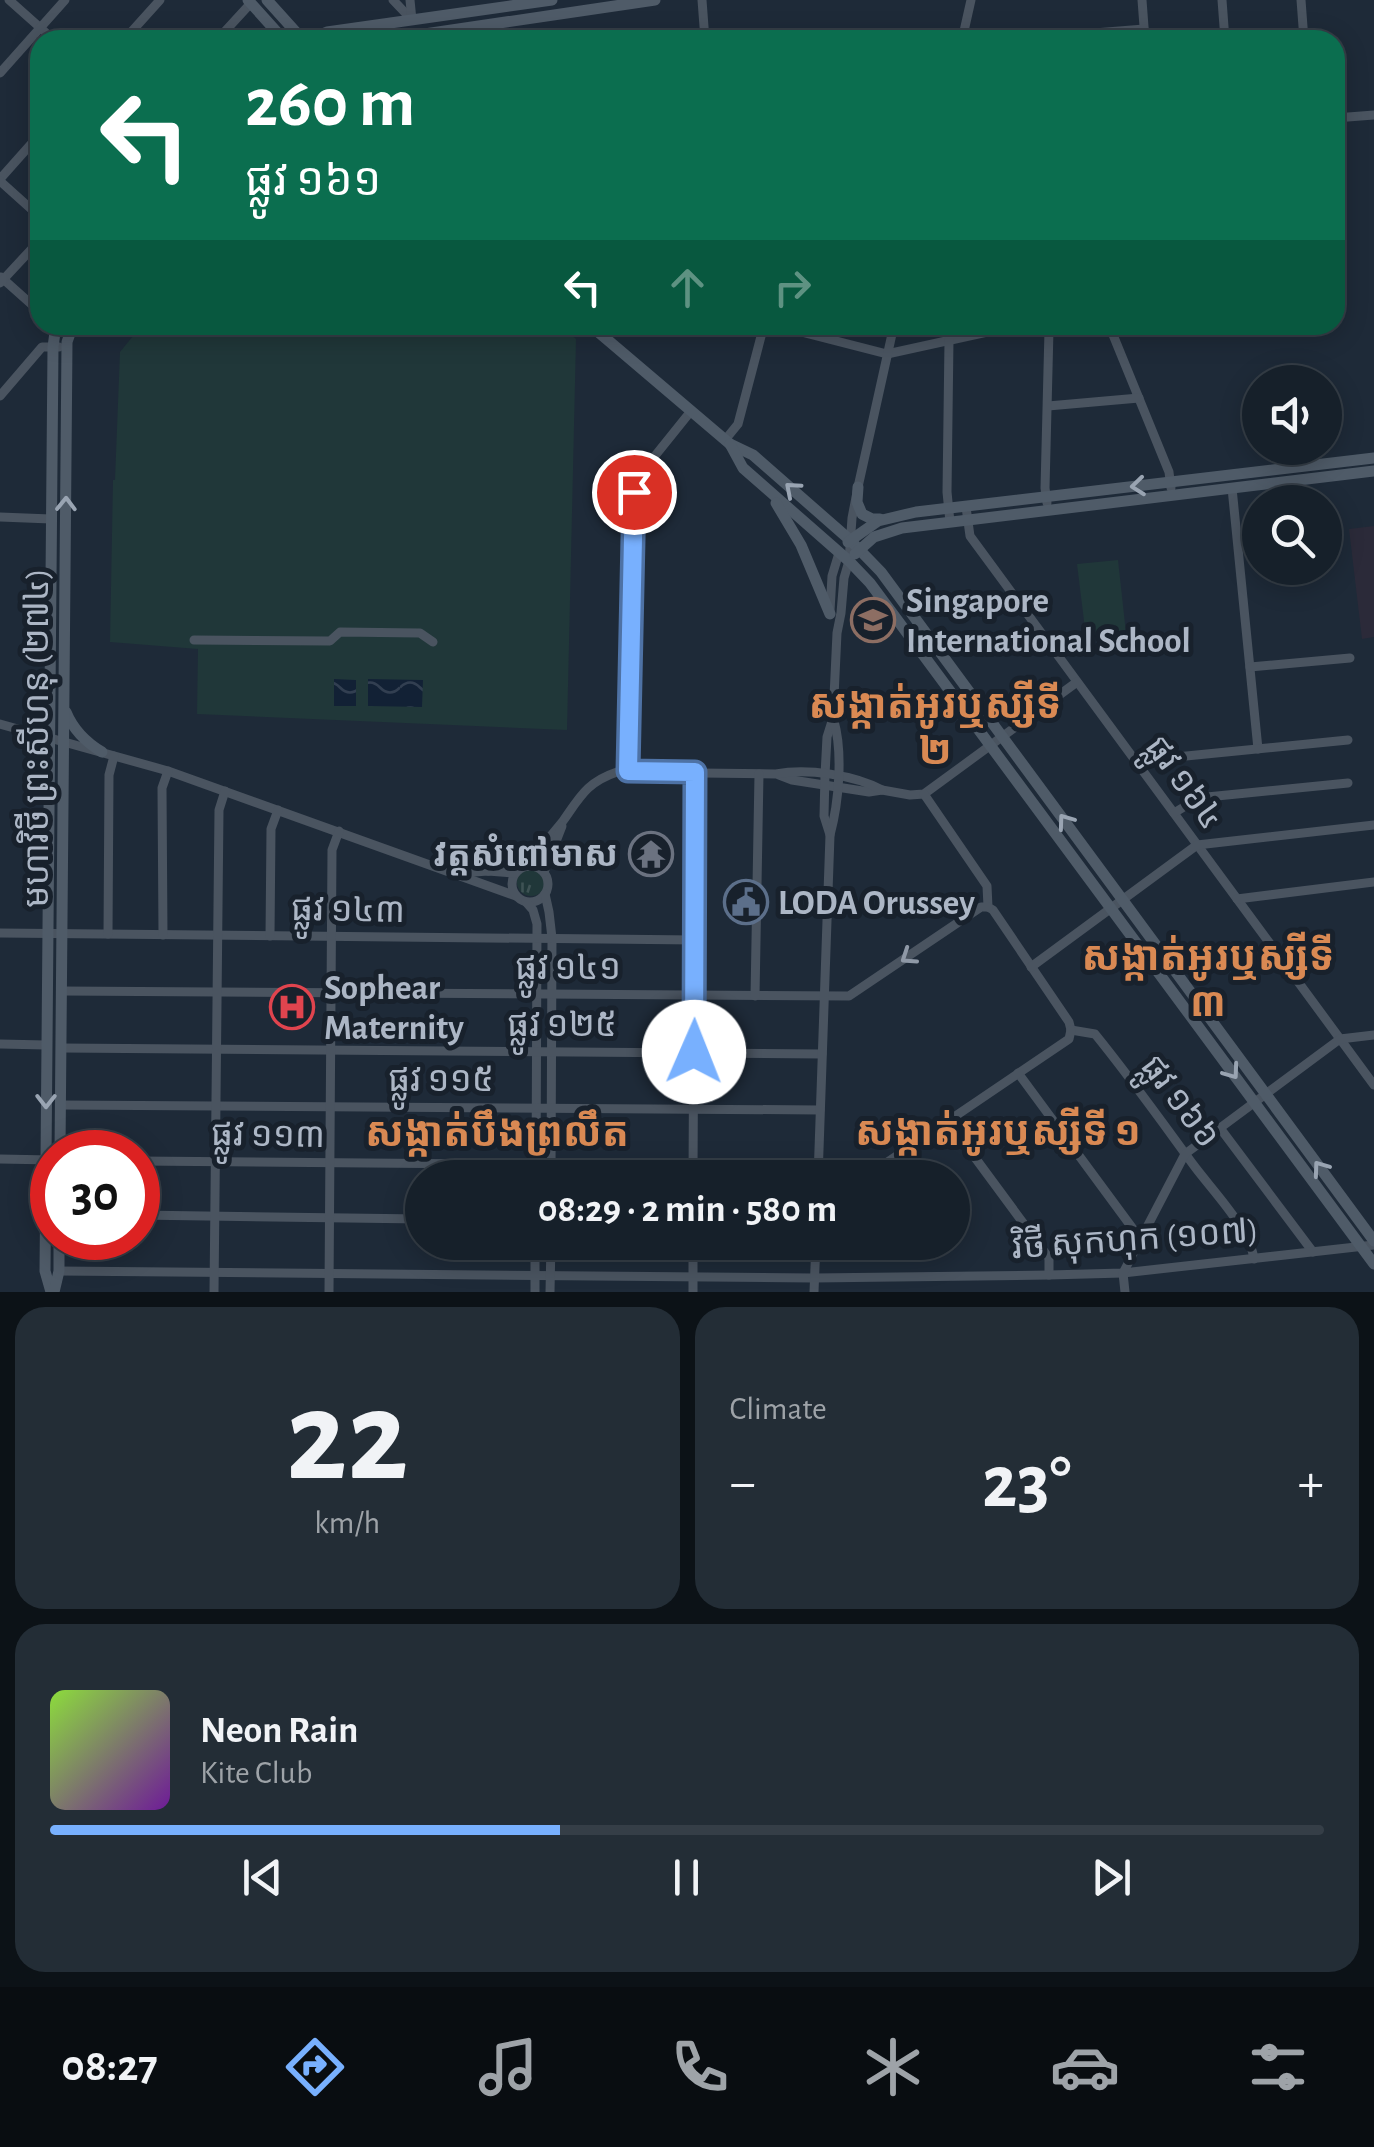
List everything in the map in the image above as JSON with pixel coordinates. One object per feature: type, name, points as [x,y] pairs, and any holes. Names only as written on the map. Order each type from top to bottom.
[{"type":"main road","points":[[267,0],[296,30]]},
{"type":"main road","points":[[341,30],[552,0]]},
{"type":"main road","points":[[474,30],[655,0]]},
{"type":"main road","points":[[249,1],[275,30]]},
{"type":"main road","name":"មហាវិថី ព្រះសីហនុ (២៧៤)","points":[[48,1130],[53,347],[60,335]]},
{"type":"main road","name":"មហាវិថី ព្រះសីហនុ (២៧៤)","points":[[60,1130],[66,335]]},
{"type":"main road","points":[[602,335],[728,442],[753,455],[881,572],[1266,1094],[1370,1244],[1374,1264]]},
{"type":"main road","points":[[728,442],[744,468],[870,583],[1254,1102],[1370,1244]]},
{"type":"main road","points":[[858,486],[858,509],[872,519],[950,515],[1171,489],[1374,458]]},
{"type":"main road","points":[[1171,489],[1232,488],[1374,471]]},
{"type":"main road","points":[[765,487],[801,545],[830,614]]},
{"type":"main road","points":[[854,544],[950,515]]},
{"type":"main road","points":[[844,557],[868,526],[890,517]]},
{"type":"main road","points":[[905,630],[918,620]]},
{"type":"main road","points":[[64,705],[69,719],[88,744],[108,754]]},
{"type":"main road","name":"មហាវិថី ព្រះសីហនុ (២៧៤)","points":[[45,1260],[52,1292]]},
{"type":"main road","name":"មហាវិថី ព្រះសីហនុ (២៧៤)","points":[[52,1292],[59,1260]]},
{"type":"street","points":[[9,0],[42,30]]},
{"type":"street","points":[[40,28],[66,0]]},
{"type":"street","points":[[133,30],[160,0]]},
{"type":"street","points":[[393,0],[412,20]]},
{"type":"street","points":[[410,0],[412,20]]},
{"type":"street","points":[[702,0],[704,30]]},
{"type":"street","points":[[964,30],[971,0]]},
{"type":"street","points":[[1142,0],[1145,30]]},
{"type":"street","points":[[1222,0],[1224,30]]},
{"type":"street","points":[[1302,0],[1304,30]]},
{"type":"street","points":[[225,30],[249,1]]},
{"type":"street","points":[[0,73],[30,39]]},
{"type":"street","points":[[1345,117],[1374,115]]},
{"type":"street","points":[[30,146],[0,180],[30,208]]},
{"type":"street","points":[[30,250],[1,279],[30,304]]},
{"type":"street","points":[[728,442],[738,424],[761,335]]},
{"type":"street","points":[[816,335],[887,354],[973,335]]},
{"type":"street","points":[[854,544],[858,486],[892,335]]},
{"type":"street","points":[[1047,504],[1049,335]]},
{"type":"street","points":[[1113,335],[1168,472],[1171,489]]},
{"type":"street","points":[[950,340],[946,492],[950,515]]},
{"type":"street","points":[[0,396],[42,347],[67,348]]},
{"type":"street","points":[[1048,406],[1139,398]]},
{"type":"street","points":[[628,771],[634,492],[642,472],[691,411]]},
{"type":"street","points":[[1232,488],[1258,749]]},
{"type":"street","name":"ផ្លូវ ១៦៤","points":[[967,513],[970,536],[1374,1085]]},
{"type":"street","points":[[0,517],[51,519]]},
{"type":"street","points":[[836,633],[830,614],[832,576],[844,557]]},
{"type":"street","points":[[830,834],[824,816],[827,737],[833,718],[844,557]]},
{"type":"street","points":[[194,640],[330,642],[340,632],[420,633],[433,642]]},
{"type":"street","points":[[1250,667],[1350,658]]},
{"type":"street","points":[[516,896],[511,884],[515,874],[527,866],[580,795],[604,777],[628,771],[792,771],[868,792],[924,794],[1078,682]]},
{"type":"street","points":[[818,1160],[830,834],[836,815],[838,737],[833,718]]},
{"type":"street","points":[[0,724],[168,771],[458,873],[526,902],[536,916],[537,938],[536,1160]]},
{"type":"street","points":[[1138,765],[1146,760],[1348,740]]},
{"type":"street","points":[[108,754],[108,934]]},
{"type":"street","points":[[163,935],[162,788],[168,771]]},
{"type":"street","points":[[694,1160],[695,772]]},
{"type":"street","points":[[755,996],[759,774]]},
{"type":"street","points":[[1174,813],[1207,797],[1348,783]]},
{"type":"street","points":[[214,1292],[218,810],[224,791]]},
{"type":"street","name":"ផ្លូវ ១៦៦","points":[[924,794],[986,886],[988,907],[1071,1030],[1095,1034],[1242,1231],[1254,1259]]},
{"type":"street","points":[[270,936],[272,829],[278,810]]},
{"type":"street","points":[[544,872],[565,818]]},
{"type":"street","points":[[1031,967],[1197,845],[1374,825]]},
{"type":"street","points":[[329,1292],[332,850],[339,832]]},
{"type":"street","points":[[458,873],[506,867],[553,833]]},
{"type":"street","points":[[526,902],[538,900],[548,885],[544,872],[527,866]]},
{"type":"street","points":[[488,871],[515,874]]},
{"type":"street","points":[[1237,898],[1374,882]]},
{"type":"street","points":[[544,894],[552,938],[551,1160]]},
{"type":"street","name":"ផ្លូវ ១៤១","points":[[62,991],[849,996],[981,907],[988,907]]},
{"type":"street","name":"ផ្លូវ ១៤៣","points":[[0,933],[696,940]]},
{"type":"street","points":[[891,1160],[1069,1038],[1071,1030]]},
{"type":"street","points":[[1125,1292],[1123,1273],[1185,1154],[1340,1040],[1373,1035],[1374,1045]]},
{"type":"street","points":[[0,1044],[46,1045]]},
{"type":"street","name":"ផ្លូវ ១២៥","points":[[61,1048],[822,1054]]},
{"type":"street","points":[[1018,1074],[1142,1236]]},
{"type":"street","name":"ផ្លូវ ១១៥","points":[[60,1105],[820,1110]]},
{"type":"street","points":[[948,1121],[1048,1258],[1049,1275]]},
{"type":"street","points":[[1220,1128],[1313,1252]]},
{"type":"street","points":[[0,1160],[30,1160]]},
{"type":"street","name":"ផ្លូវ ១១៣","points":[[160,1161],[405,1163]]},
{"type":"street","points":[[160,1216],[405,1218]]},
{"type":"street","name":"វិថី សុកហុក (១០៧)","points":[[59,1271],[814,1278],[1049,1275],[1123,1273],[1370,1244]]},
{"type":"street","points":[[535,1260],[535,1292]]},
{"type":"street","points":[[550,1260],[550,1292]]},
{"type":"street","points":[[692,1260],[692,1292]]},
{"type":"street","points":[[814,1292],[815,1260]]},
{"type":"shaded area","points":[[1374,526],[1374,637],[1362,639],[1349,529]]},
{"type":"green space","points":[[134,335],[572,335],[576,339],[567,730],[197,714],[198,649],[110,642],[120,352]]},
{"type":"green space","points":[[1118,560],[1126,633],[1086,637],[1077,564]]},
{"type":"green space","points":[[531,868],[541,872],[545,882],[541,892],[531,896],[521,892],[517,882],[521,872]]},
{"type":"water","points":[[334,679],[356,680],[356,706],[334,706]]},
{"type":"water","points":[[368,679],[423,680],[422,707],[368,706]]},
{"type":"place","name":"Singapore International School","points":[[873,620]]},
{"type":"place","name":"វត្តសំពៅមាស","points":[[651,854]]},
{"type":"place","name":"LODA Orussey","points":[[746,902]]},
{"type":"place","name":"Sophear Maternity","points":[[292,1007]]},
{"type":"district","name":"សង្កាត់អូរឬស្សីទី ២","points":[[935,727]]},
{"type":"district","name":"សង្កាត់អូរឬស្សីទី ៣","points":[[1208,979]]},
{"type":"district","name":"សង្កាត់អូរឬស្សីទី ១","points":[[998,1131]]},
{"type":"district","name":"សង្កាត់បឹងព្រលឹត","points":[[497,1132]]},
{"type":"route","points":[[634,492],[628,771],[695,772],[694,1052]]}]
